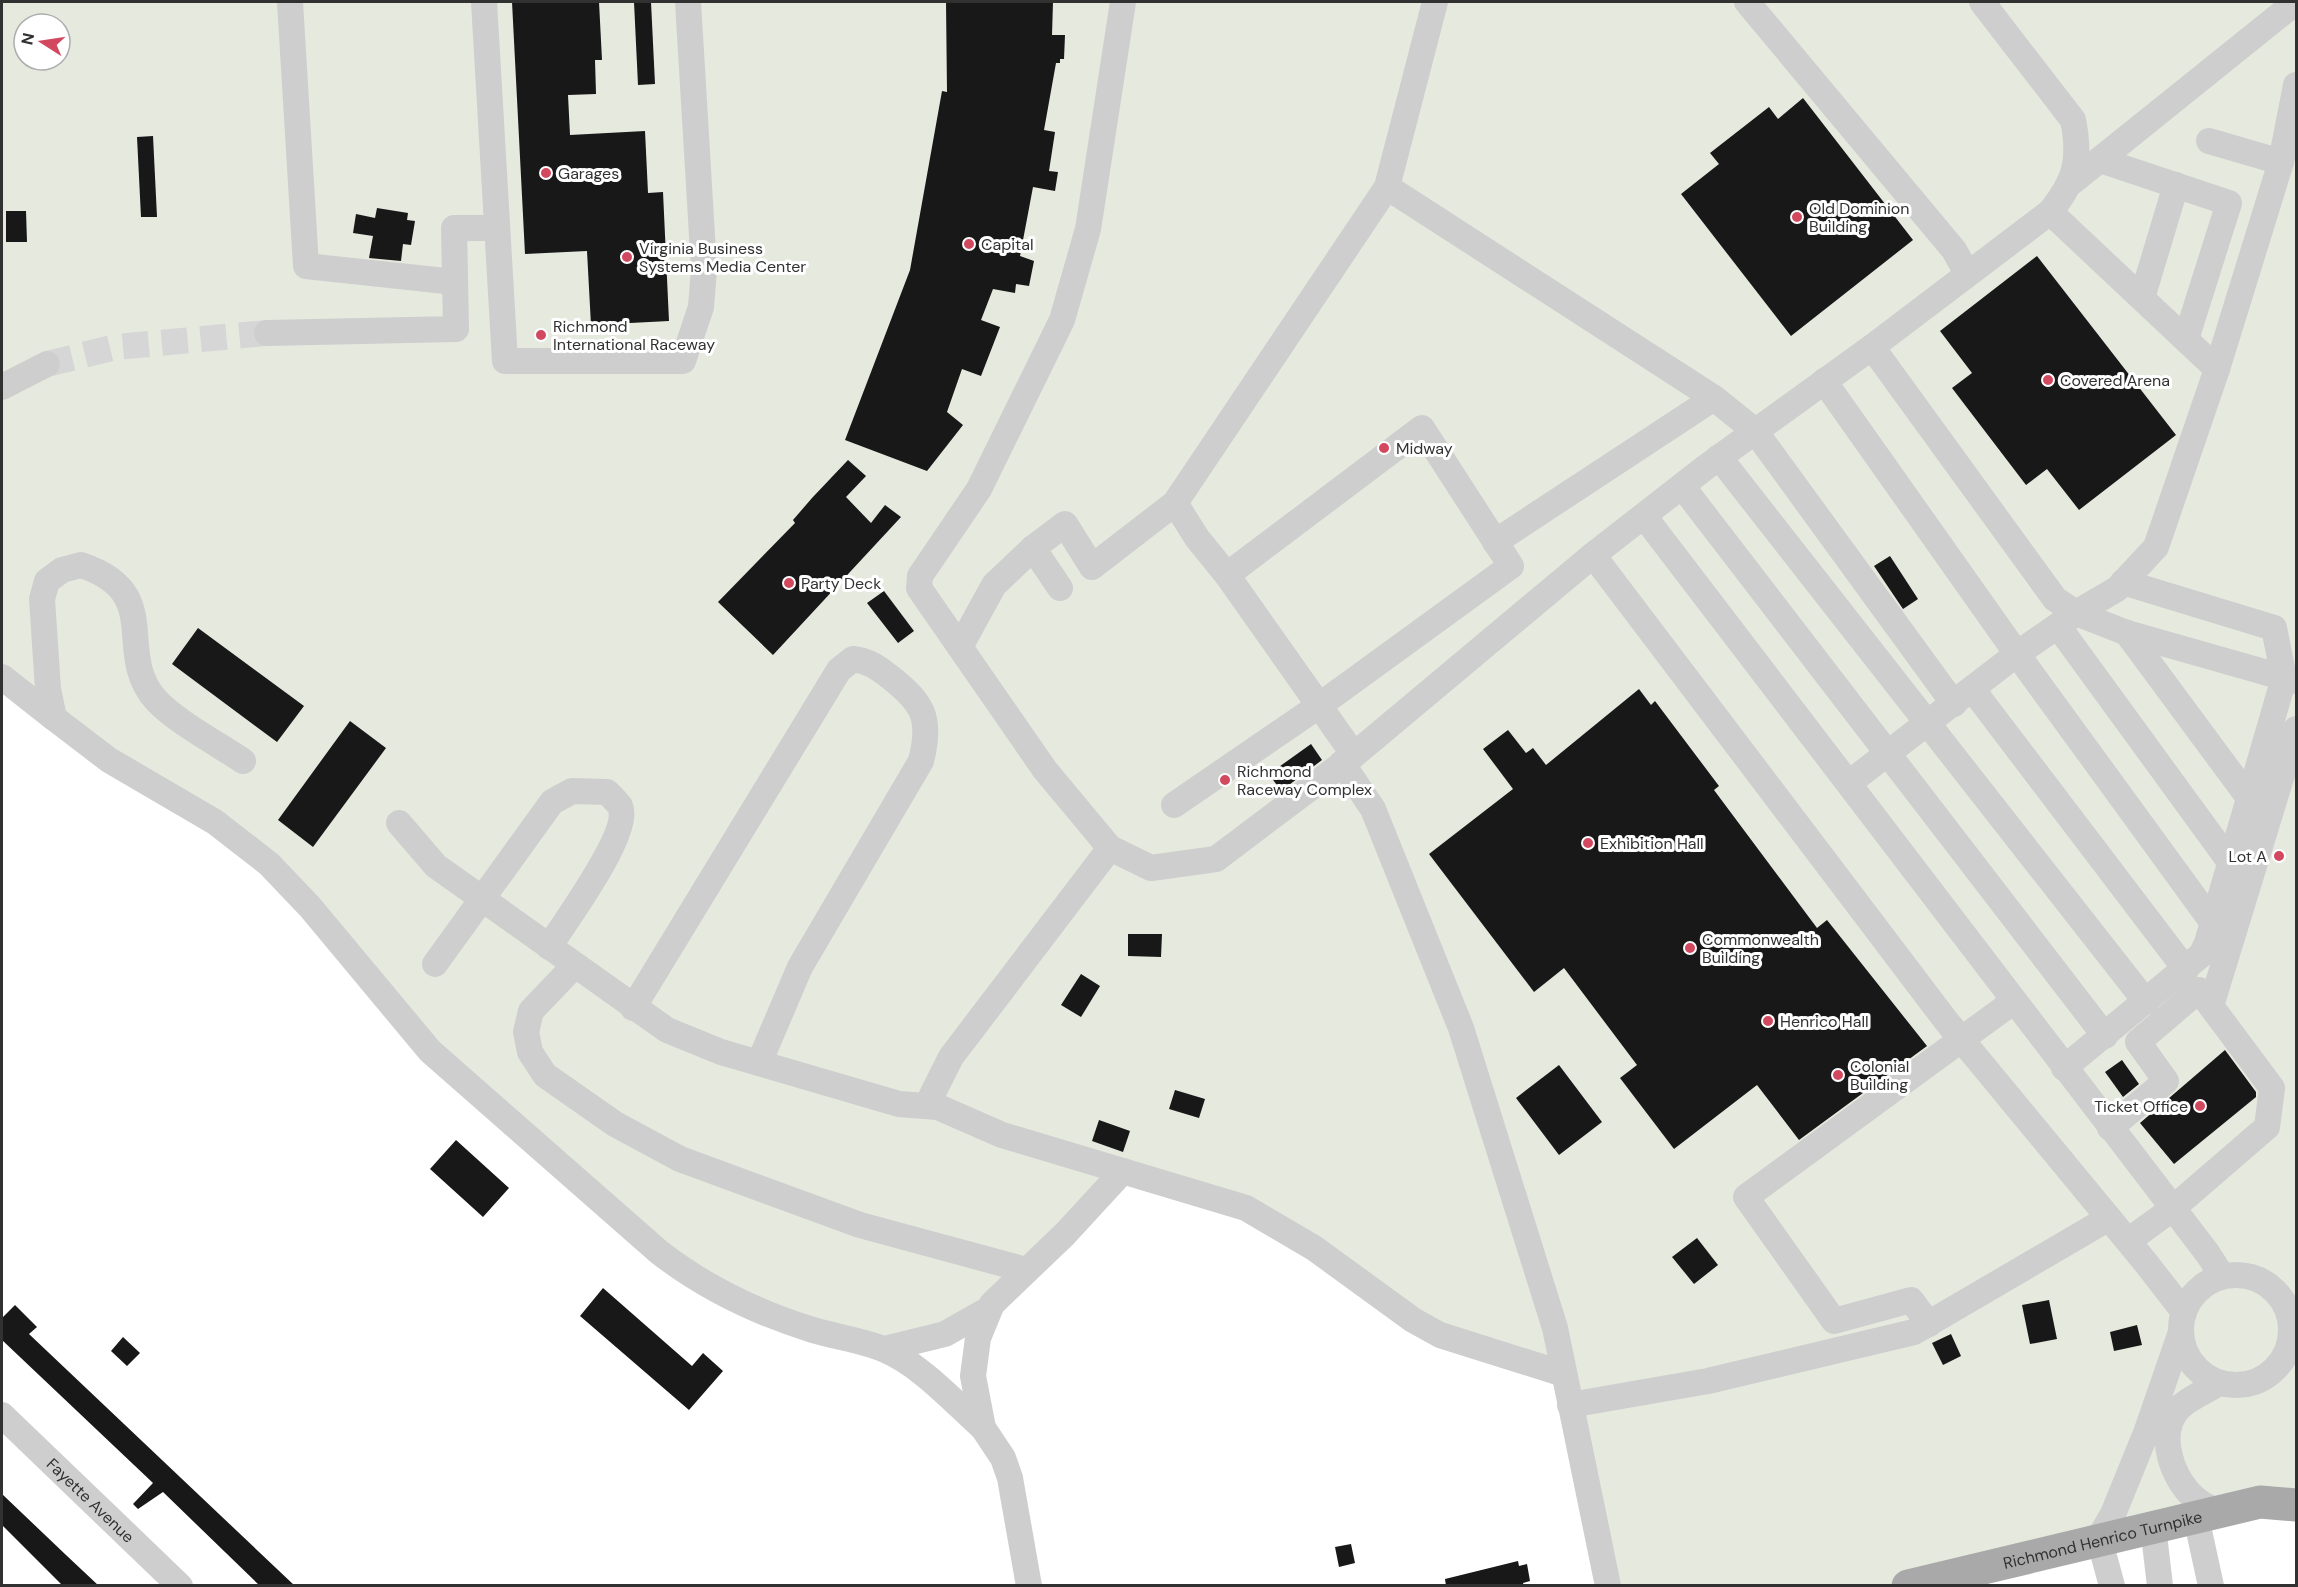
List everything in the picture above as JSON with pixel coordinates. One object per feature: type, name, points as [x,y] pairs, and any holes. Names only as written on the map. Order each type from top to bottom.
[{"type":"main road","name":"Richmond Henrico Turnpike","points":[[1908,1586],[1985,1576],[2099,1538],[2260,1502],[2296,1505]]},
{"type":"street","points":[[290,2],[306,266],[455,282]]},
{"type":"street","points":[[484,2],[505,361],[683,361],[701,307],[704,269],[688,2]]},
{"type":"street","points":[[1123,2],[1088,229],[1062,321],[979,489],[920,576],[919,588],[1045,770],[1110,848],[1151,868],[1216,859],[1348,759],[1593,555],[1719,458],[1872,347],[2050,212],[2072,182],[2291,16]]},
{"type":"street","points":[[960,647],[994,585],[1033,548],[1065,524],[1092,567],[1175,503],[1387,187],[1435,2]]},
{"type":"street","points":[[1748,2],[1954,250],[1967,273]]},
{"type":"street","points":[[1982,2],[2073,120],[2078,144],[2072,182]]},
{"type":"street","points":[[1849,783],[1964,697],[2017,654],[2067,619],[2117,589],[2156,547],[2217,369],[2281,162],[2296,85]]},
{"type":"street","points":[[2209,141],[2281,162]]},
{"type":"street","points":[[2100,160],[2229,203],[2186,339]]},
{"type":"street","points":[[2142,298],[2176,185]]},
{"type":"street","points":[[1387,187],[1714,398],[1755,431],[1964,697],[2186,970]]},
{"type":"street","points":[[2050,212],[2217,369]]},
{"type":"street","points":[[267,333],[456,329],[454,228],[497,228]]},
{"type":"street","points":[[1872,347],[2067,619],[2230,862]]},
{"type":"street","points":[[2,387],[47,364]]},
{"type":"street","points":[[1824,381],[2017,654],[2212,923]]},
{"type":"street","points":[[1495,542],[1714,398]]},
{"type":"street","points":[[1174,805],[1320,705],[1511,566],[1422,428],[1227,575]]},
{"type":"street","points":[[1719,458],[2146,1002]]},
{"type":"street","points":[[1682,486],[2104,1035]]},
{"type":"street","points":[[1175,503],[1197,538],[1227,575],[1320,705],[1373,809],[1461,1028],[1555,1328],[1608,1586]]},
{"type":"street","points":[[1644,516],[2222,1276]]},
{"type":"street","points":[[1033,548],[1060,588]]},
{"type":"street","points":[[1593,555],[1954,1031],[2128,1241],[2182,1322],[2184,1348],[2192,1364],[2204,1376],[2219,1383],[2235,1386],[2252,1384],[2267,1376],[2280,1365],[2292,1344],[2290,1319],[2284,1304],[2286,1294],[2251,1277],[2222,1276],[2206,1284],[2192,1296],[2182,1322],[2146,1433],[2113,1514],[2099,1538],[2112,1586]]},
{"type":"street","points":[[54,718],[48,688],[42,599],[47,581],[62,570],[81,565],[110,579],[124,593],[134,610],[139,670],[156,700],[243,761]]},
{"type":"street","points":[[2064,1068],[2186,970],[2200,955],[2212,923],[2249,798],[2290,679],[2274,628],[2123,582]]},
{"type":"street","points":[[2067,619],[2127,633],[2290,679]]},
{"type":"street","points":[[2127,633],[2249,798]]},
{"type":"street","points":[[633,1008],[839,670],[853,659],[869,661],[914,697],[924,718],[927,739],[921,761],[800,967],[759,1063]]},
{"type":"street","points":[[2,677],[110,760],[215,822],[269,864],[310,907],[430,1051],[454,1070],[524,1135],[687,1274],[797,1325],[884,1349],[931,1380],[983,1428],[1003,1458],[1010,1478],[1029,1586]]},
{"type":"street","points":[[2211,1006],[2296,729]]},
{"type":"street","points":[[435,964],[552,802],[572,791],[607,792],[620,807],[621,824],[608,855],[549,947]]},
{"type":"street","points":[[399,823],[436,866],[667,1030],[721,1052],[899,1104],[938,1107],[1002,1136],[1246,1208],[1264,1216],[1314,1248],[1413,1320],[1440,1335],[1564,1374]]},
{"type":"street","points":[[938,1107],[931,1097],[932,1090],[951,1057],[1110,848]]},
{"type":"street","points":[[575,965],[531,1011],[526,1032],[530,1052],[545,1075],[615,1124],[680,1159],[860,1225],[1026,1270]]},
{"type":"street","points":[[2110,1128],[2166,1082],[2138,1042],[2199,990],[2272,1088],[2267,1127],[2172,1209],[2128,1241]]},
{"type":"street","points":[[1929,1324],[1911,1300],[1834,1321],[1746,1197],[1954,1031],[2014,1001]]},
{"type":"street","points":[[884,1349],[945,1334],[989,1309],[1065,1234],[1123,1171]]},
{"type":"street","points":[[1570,1405],[1719,1379],[1914,1332],[2109,1218]]},
{"type":"street","points":[[983,1428],[973,1376],[978,1338],[989,1309]]},
{"type":"street","points":[[2146,1433],[2179,1408],[2219,1383]]},
{"type":"street","points":[[2179,1408],[2170,1423],[2166,1438],[2169,1456],[2206,1514],[2211,1586]]},
{"type":"street","name":"Fayette Avenue","points":[[2,1415],[180,1586]]},
{"type":"street","points":[[2153,1526],[2160,1586]]},
{"type":"shaded area","name":"Richmond Raceway Complex","points":[[2,2],[2296,2],[2296,1505],[1908,1585],[1608,1585],[1564,1374],[1460,1339],[1314,1248],[1123,1171],[992,1304],[884,1349],[687,1274],[454,1070],[321,912],[2,677]]},
{"type":"building","points":[[512,2],[599,2],[602,60],[595,60],[596,94],[568,95],[570,135],[645,131],[648,193],[663,192],[669,321],[591,325],[587,251],[525,254]]},
{"type":"building","points":[[634,2],[651,2],[655,84],[638,85]]},
{"type":"building","name":"Capital","points":[[946,2],[1053,2],[1052,35],[1065,35],[1064,59],[1056,63],[1044,130],[1055,132],[1049,171],[1058,172],[1055,191],[1033,187],[1020,256],[1034,261],[1029,286],[1016,284],[1015,293],[993,289],[981,320],[1000,327],[981,376],[962,369],[947,412],[963,425],[927,471],[845,440],[910,270],[942,91],[947,92]]},
{"type":"building","name":"Old Dominion Building","points":[[1803,98],[1913,240],[1791,336],[1681,194],[1719,164],[1710,153],[1769,107],[1778,119]]},
{"type":"building","points":[[153,136],[157,217],[141,217],[137,137]]},
{"type":"building","points":[[377,208],[408,213],[407,220],[415,221],[411,245],[403,244],[401,261],[369,258],[373,236],[353,233],[356,214],[375,218]]},
{"type":"building","points":[[6,211],[26,211],[27,242],[6,242]]},
{"type":"building","name":"Covered Arena","points":[[2037,256],[2176,435],[2079,510],[2047,469],[2026,485],[1952,388],[1972,373],[1940,331]]},
{"type":"building","name":"Party Deck","points":[[848,460],[866,476],[846,497],[871,523],[885,505],[901,517],[773,655],[718,602],[795,523],[793,520]]},
{"type":"building","points":[[1890,556],[1918,599],[1903,609],[1874,566]]},
{"type":"building","points":[[884,591],[914,631],[898,643],[867,603]]},
{"type":"building","points":[[198,628],[304,706],[277,742],[172,664]]},
{"type":"building","points":[[1639,689],[1651,705],[1655,701],[1719,786],[1714,790],[1817,928],[1827,920],[1927,1046],[1799,1140],[1757,1085],[1674,1149],[1620,1078],[1637,1065],[1564,968],[1534,992],[1429,854],[1513,789],[1483,749],[1508,730],[1526,753],[1533,748],[1546,765]]},
{"type":"building","points":[[350,721],[386,748],[313,847],[278,820]]},
{"type":"building","points":[[1311,744],[1322,760],[1281,791],[1269,774]]},
{"type":"building","points":[[1128,934],[1162,934],[1161,957],[1128,956]]},
{"type":"building","points":[[1081,974],[1100,986],[1081,1017],[1061,1005]]},
{"type":"building","name":"Ticket Office","points":[[2225,1050],[2256,1092],[2256,1097],[2174,1164],[2140,1123]]},
{"type":"building","points":[[2122,1060],[2139,1084],[2123,1097],[2105,1072]]},
{"type":"building","points":[[1559,1065],[1602,1122],[1559,1155],[1516,1098]]},
{"type":"building","points":[[1175,1090],[1205,1099],[1199,1118],[1169,1109]]},
{"type":"building","points":[[1099,1120],[1130,1131],[1123,1152],[1092,1141]]},
{"type":"building","points":[[456,1140],[509,1188],[483,1217],[430,1169]]},
{"type":"building","points":[[1697,1238],[1718,1265],[1694,1284],[1672,1257]]},
{"type":"building","points":[[603,1288],[692,1366],[703,1353],[723,1371],[689,1410],[580,1316]]},
{"type":"building","points":[[2049,1300],[2057,1339],[2030,1344],[2022,1305]]},
{"type":"building","points":[[15,1305],[37,1327],[29,1334],[295,1586],[260,1586],[163,1492],[138,1509],[133,1504],[153,1483],[2,1340],[2,1318]]},
{"type":"building","points":[[2137,1325],[2142,1345],[2114,1351],[2110,1332]]},
{"type":"building","points":[[1951,1334],[1961,1356],[1943,1365],[1932,1343]]},
{"type":"building","points":[[123,1337],[140,1353],[127,1366],[111,1351]]},
{"type":"building","points":[[2,1494],[99,1586],[63,1586],[2,1525]]},
{"type":"building","points":[[1351,1544],[1355,1563],[1339,1567],[1335,1547]]},
{"type":"building","points":[[1518,1561],[1519,1566],[1527,1564],[1530,1581],[1523,1583],[1524,1586],[1446,1586],[1445,1579]]},
{"type":"tunnel","points":[[47,364],[116,347],[267,333]]},
{"type":"place","name":"Garages","points":[[546,173]]},
{"type":"place","name":"Old Dominion Building","points":[[1797,217]]},
{"type":"place","name":"Capital","points":[[969,244]]},
{"type":"place","name":"Virginia Business Systems Media Center","points":[[627,257]]},
{"type":"place","name":"Richmond International Raceway","points":[[541,335]]},
{"type":"place","name":"Covered Arena","points":[[2048,380]]},
{"type":"place","name":"Midway","points":[[1384,448]]},
{"type":"place","name":"Party Deck","points":[[789,583]]},
{"type":"place","name":"Richmond Raceway Complex","points":[[1225,780]]},
{"type":"place","name":"Exhibition Hall","points":[[1588,843]]},
{"type":"place","name":"Lot A","points":[[2279,856]]},
{"type":"place","name":"Commonwealth Building","points":[[1690,948]]},
{"type":"place","name":"Henrico Hall","points":[[1768,1021]]},
{"type":"place","name":"Colonial Building","points":[[1838,1075]]},
{"type":"place","name":"Ticket Office","points":[[2200,1106]]}]
